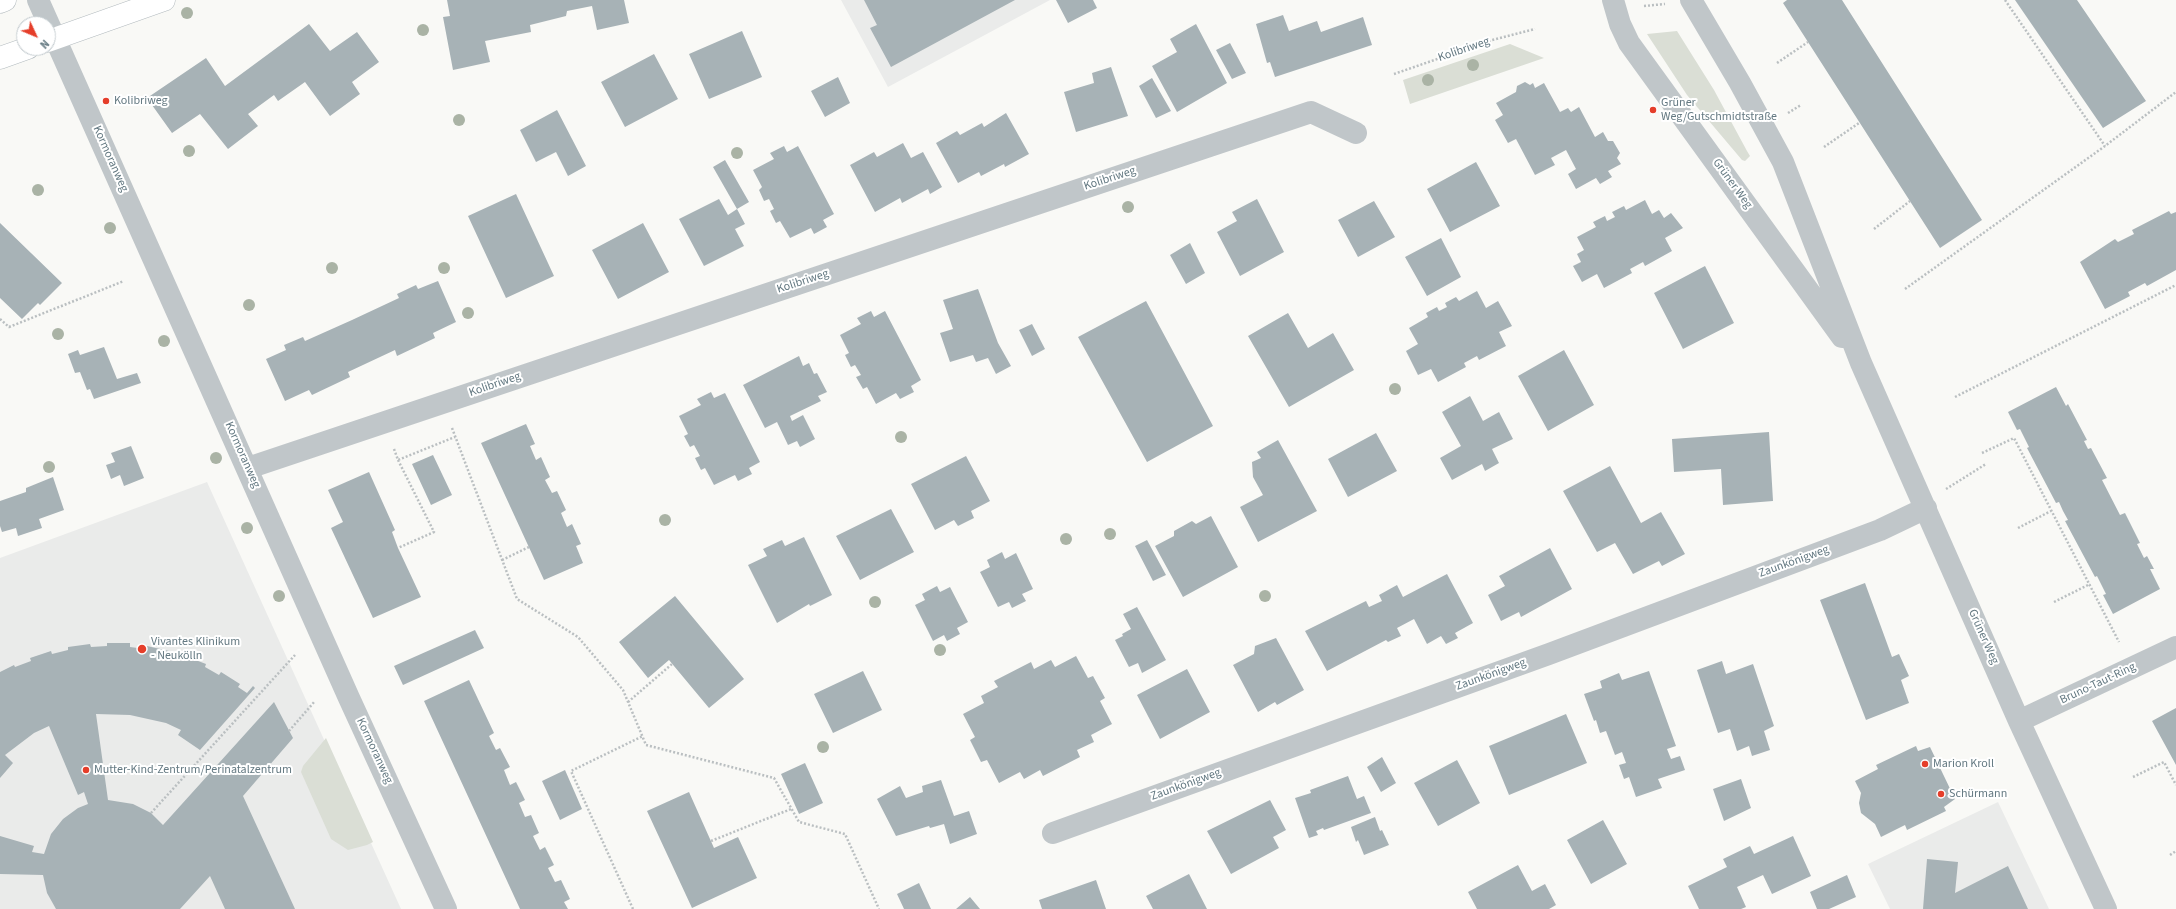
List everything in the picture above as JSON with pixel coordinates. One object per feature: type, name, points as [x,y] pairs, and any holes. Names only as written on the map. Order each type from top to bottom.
[{"type":"street","points":[[0,2],[5,0]]},
{"type":"street","name":"Kormoranweg","points":[[38,0],[44,16]]},
{"type":"street","points":[[56,38],[164,0]]},
{"type":"street","name":"Grüner Weg","points":[[1691,0],[1740,83],[1783,162],[1861,363],[2019,720],[2106,909]]},
{"type":"street","name":"Grüner Weg","points":[[1614,5],[1629,43],[1861,363]]},
{"type":"street","name":"Kormoranweg","points":[[56,48],[248,468],[349,698],[446,909]]},
{"type":"street","points":[[0,58],[16,52]]},
{"type":"street","name":"Kolibriweg","points":[[248,468],[1311,112],[1356,132]]},
{"type":"street","name":"Zaunkönigweg","points":[[1052,834],[1579,643],[1880,530],[1926,508]]},
{"type":"street","name":"Bruno-Taut-Ring","points":[[2019,720],[2176,647]]},
{"type":"path","points":[[1614,5],[1691,0]]},
{"type":"path","points":[[2005,0],[2105,146]]},
{"type":"path","name":"Kolibriweg","points":[[1394,74],[1492,40],[1535,29]]},
{"type":"path","points":[[1776,63],[1808,42]]},
{"type":"path","points":[[1905,289],[2105,146],[2176,92]]},
{"type":"path","points":[[1787,114],[1801,105]]},
{"type":"path","points":[[1824,147],[1859,122]]},
{"type":"path","points":[[1874,229],[1910,201]]},
{"type":"path","points":[[0,320],[9,327],[124,281]]},
{"type":"path","points":[[1955,397],[2176,285]]},
{"type":"path","points":[[450,422],[517,599],[578,637],[623,690],[646,745],[774,778],[798,822],[845,834],[879,909]]},
{"type":"path","points":[[398,460],[455,436]]},
{"type":"path","points":[[1982,454],[2014,438],[2121,646]]},
{"type":"path","points":[[391,442],[398,460],[434,532],[398,548]]},
{"type":"path","points":[[1926,508],[1950,486],[1986,464]]},
{"type":"path","points":[[2018,528],[2051,511]]},
{"type":"path","points":[[502,560],[529,547]]},
{"type":"path","points":[[2054,602],[2090,584]]},
{"type":"path","points":[[151,813],[295,655]]},
{"type":"path","points":[[628,702],[672,664]]},
{"type":"path","points":[[289,731],[316,701]]},
{"type":"path","points":[[633,909],[572,771],[643,736]]},
{"type":"path","points":[[2133,777],[2164,762],[2176,785]]},
{"type":"path","points":[[711,841],[791,809]]},
{"type":"path","points":[[2170,854],[2176,851]]},
{"type":"shaded area","points":[[841,0],[1050,0],[888,87]]},
{"type":"shaded area","points":[[1677,31],[1714,90],[1750,156],[1745,161],[1742,160],[1687,95],[1647,34]]},
{"type":"shaded area","points":[[1510,44],[1544,58],[1410,104],[1403,80]]},
{"type":"shaded area","name":"Vivantes Klinikum - Neukölln","points":[[207,482],[401,909],[0,909],[0,558]]},
{"type":"shaded area","points":[[326,738],[373,842],[367,845],[348,850],[331,839],[301,772],[303,766]]},
{"type":"shaded area","points":[[1998,802],[2049,909],[1890,909],[1868,864]]},
{"type":"building","points":[[447,0],[624,0],[629,23],[597,30],[592,6],[567,11],[566,16],[530,25],[531,32],[485,41],[490,62],[453,70],[443,17],[450,16]]},
{"type":"building","points":[[864,0],[1015,0],[891,67],[870,28],[877,25]]},
{"type":"building","points":[[1056,0],[1093,0],[1097,8],[1068,23]]},
{"type":"building","points":[[1787,0],[1842,0],[1982,220],[1940,248],[1783,3]]},
{"type":"building","points":[[2015,0],[2077,0],[2146,101],[2103,128]]},
{"type":"building","points":[[1283,15],[1289,31],[1317,21],[1321,32],[1363,17],[1372,45],[1275,77],[1270,62],[1267,63],[1256,24]]},
{"type":"building","points":[[309,24],[330,51],[357,32],[379,62],[352,82],[360,94],[330,116],[305,82],[278,101],[274,95],[248,114],[258,126],[228,149],[200,114],[172,133],[147,98],[206,58],[225,86]]},
{"type":"building","points":[[1196,24],[1227,83],[1177,112],[1152,66],[1177,52],[1170,39]]},
{"type":"building","points":[[742,31],[762,77],[709,99],[689,54]]},
{"type":"building","points":[[1230,43],[1246,73],[1232,79],[1216,50]]},
{"type":"building","points":[[654,54],[678,99],[625,127],[601,82]]},
{"type":"building","points":[[1111,67],[1128,116],[1076,132],[1064,92],[1094,83],[1092,73]]},
{"type":"building","points":[[838,77],[850,103],[825,117],[811,91]]},
{"type":"building","points":[[1152,78],[1171,111],[1156,118],[1139,86]]},
{"type":"building","points":[[1525,82],[1530,85],[1533,83],[1535,88],[1544,83],[1560,112],[1568,108],[1571,112],[1579,107],[1595,137],[1603,132],[1608,141],[1613,141],[1620,153],[1617,158],[1621,164],[1608,171],[1612,177],[1600,184],[1596,178],[1576,189],[1568,174],[1576,169],[1566,150],[1551,158],[1555,165],[1535,175],[1516,139],[1508,143],[1495,120],[1503,115],[1496,103],[1516,92],[1517,86]]},
{"type":"building","points":[[557,110],[586,166],[568,176],[556,152],[536,162],[520,130]]},
{"type":"building","points":[[1006,113],[1029,154],[1005,167],[1004,164],[981,176],[979,172],[958,183],[936,143],[957,131],[960,135],[982,123],[984,127]]},
{"type":"building","points":[[903,143],[911,158],[923,152],[942,187],[930,194],[928,189],[902,203],[900,198],[875,212],[850,165],[874,152],[877,157]]},
{"type":"building","points":[[784,146],[787,152],[798,146],[834,214],[823,220],[827,227],[814,234],[811,228],[790,238],[780,221],[776,223],[770,211],[774,209],[769,199],[764,201],[759,190],[762,187],[753,170],[774,159],[770,153]]},
{"type":"building","points":[[725,160],[749,202],[737,209],[713,167]]},
{"type":"building","points":[[1476,162],[1500,206],[1450,232],[1427,189]]},
{"type":"building","points":[[516,194],[554,276],[506,298],[468,216]]},
{"type":"building","points":[[719,199],[728,215],[737,209],[745,224],[735,229],[744,246],[704,266],[679,219]]},
{"type":"building","points":[[1257,199],[1284,252],[1240,276],[1217,232],[1237,221],[1232,212]]},
{"type":"building","points":[[1645,200],[1652,214],[1659,210],[1664,218],[1671,213],[1683,228],[1665,238],[1672,251],[1645,266],[1643,262],[1630,269],[1632,273],[1604,288],[1597,274],[1582,282],[1573,266],[1581,262],[1577,254],[1584,250],[1577,237],[1596,227],[1593,222],[1605,216],[1607,221],[1615,217],[1612,212],[1624,206],[1626,210]]},
{"type":"building","points":[[1374,201],[1395,237],[1358,257],[1338,220]]},
{"type":"building","points":[[2169,211],[2171,214],[2176,212],[2176,270],[2147,286],[2145,283],[2128,292],[2130,296],[2105,309],[2080,262],[2115,239],[2118,242],[2134,234],[2132,230]]},
{"type":"building","points":[[0,223],[62,283],[40,305],[38,303],[22,319],[0,298]]},
{"type":"building","points":[[643,223],[669,272],[618,299],[592,250]]},
{"type":"building","points":[[1441,238],[1461,277],[1427,296],[1405,257]]},
{"type":"building","points":[[1190,243],[1205,273],[1186,284],[1170,255]]},
{"type":"building","points":[[1705,266],[1734,323],[1683,349],[1654,293]]},
{"type":"building","points":[[438,281],[456,322],[433,333],[435,338],[397,356],[395,350],[348,372],[350,377],[312,395],[309,390],[285,401],[266,359],[286,350],[284,345],[303,337],[305,341],[352,320],[399,298],[397,294],[416,285],[418,289]]},
{"type":"building","points":[[978,289],[998,343],[1011,366],[996,374],[988,358],[976,362],[973,355],[950,362],[940,333],[953,329],[943,300]]},
{"type":"building","points":[[1477,291],[1486,308],[1498,301],[1512,326],[1499,332],[1506,346],[1479,360],[1477,356],[1464,363],[1466,367],[1438,382],[1431,369],[1418,375],[1406,351],[1418,344],[1409,328],[1428,317],[1426,313],[1437,307],[1439,311],[1447,307],[1445,303],[1456,297],[1459,301]]},
{"type":"building","points":[[1146,301],[1213,426],[1147,462],[1078,337]]},
{"type":"building","points":[[871,311],[874,317],[885,311],[921,380],[911,386],[914,392],[900,399],[896,393],[876,404],[867,387],[863,389],[856,377],[861,375],[855,365],[851,367],[845,355],[849,353],[840,335],[861,324],[857,318]]},
{"type":"building","points":[[1288,313],[1308,348],[1333,333],[1354,370],[1289,407],[1248,336]]},
{"type":"building","points":[[1032,324],[1045,349],[1032,356],[1019,330]]},
{"type":"building","points":[[104,347],[117,379],[137,373],[141,383],[94,399],[90,389],[87,390],[80,372],[75,373],[68,354],[78,350],[80,355]]},
{"type":"building","points":[[1564,350],[1594,405],[1548,431],[1518,376]]},
{"type":"building","points":[[799,356],[803,366],[809,363],[814,374],[817,373],[827,392],[818,396],[821,401],[790,416],[792,421],[803,415],[815,439],[800,447],[797,441],[788,445],[777,422],[765,428],[743,385]]},
{"type":"building","points":[[2056,387],[2066,406],[2068,404],[2087,440],[2084,441],[2088,449],[2091,448],[2107,478],[2102,480],[2120,515],[2125,513],[2140,543],[2137,544],[2144,558],[2147,556],[2154,569],[2150,569],[2160,589],[2113,614],[2103,595],[2106,594],[2097,576],[2095,577],[2065,521],[2068,520],[2059,502],[2056,503],[2027,448],[2029,447],[2020,429],[2017,430],[2008,412]]},
{"type":"building","points":[[711,392],[714,398],[725,393],[760,462],[749,468],[752,474],[738,481],[735,475],[714,485],[705,468],[701,470],[695,458],[700,456],[694,445],[690,447],[684,436],[688,434],[679,416],[701,405],[697,399]]},
{"type":"building","points":[[1470,396],[1483,421],[1499,412],[1513,439],[1492,449],[1499,463],[1485,471],[1482,464],[1452,480],[1440,458],[1461,446],[1442,412]]},
{"type":"building","points":[[526,424],[535,444],[530,446],[536,460],[541,457],[550,477],[545,480],[552,493],[557,491],[566,510],[561,513],[567,527],[572,524],[581,544],[576,546],[583,563],[544,580],[481,443]]},
{"type":"building","points":[[1769,432],[1773,501],[1723,505],[1721,469],[1674,472],[1672,439]]},
{"type":"building","points":[[1376,433],[1397,471],[1348,497],[1328,459]]},
{"type":"building","points":[[1278,440],[1317,511],[1258,542],[1240,507],[1263,495],[1253,477],[1252,462],[1261,458],[1257,452]]},
{"type":"building","points":[[131,446],[144,478],[124,486],[120,475],[111,479],[106,465],[115,462],[111,453]]},
{"type":"building","points":[[433,455],[452,495],[431,505],[412,464]]},
{"type":"building","points":[[966,456],[990,501],[971,511],[974,518],[958,526],[954,520],[935,530],[911,484]]},
{"type":"building","points":[[1610,466],[1641,523],[1661,512],[1685,554],[1662,566],[1659,561],[1633,574],[1615,543],[1597,552],[1563,491]]},
{"type":"building","points":[[369,472],[395,530],[392,532],[398,548],[421,597],[373,618],[331,528],[343,522],[328,490]]},
{"type":"building","points":[[53,477],[64,510],[39,519],[42,528],[18,536],[16,528],[2,532],[0,526],[0,501],[26,492],[26,488]]},
{"type":"building","points":[[891,509],[914,552],[860,580],[836,536]]},
{"type":"building","points":[[1211,516],[1238,567],[1183,597],[1155,546],[1174,536],[1174,531],[1192,521],[1196,524]]},
{"type":"building","points":[[804,537],[832,595],[810,606],[809,604],[777,623],[748,565],[767,556],[763,549],[782,540],[785,546]]},
{"type":"building","points":[[1147,540],[1166,575],[1153,581],[1135,546]]},
{"type":"building","points":[[1550,548],[1572,589],[1521,617],[1519,612],[1501,621],[1488,595],[1505,586],[1499,576]]},
{"type":"building","points":[[1002,552],[1005,559],[1016,553],[1033,589],[1022,594],[1026,601],[1012,608],[1009,602],[998,607],[980,572],[990,567],[987,560]]},
{"type":"building","points":[[1447,574],[1473,623],[1455,633],[1458,638],[1446,644],[1441,636],[1427,644],[1414,619],[1397,628],[1401,636],[1388,642],[1386,640],[1327,671],[1305,631],[1366,601],[1369,607],[1382,601],[1379,595],[1397,585],[1403,597]]},
{"type":"building","points":[[1865,583],[1892,657],[1899,654],[1909,676],[1901,680],[1909,703],[1866,720],[1820,600]]},
{"type":"building","points":[[937,586],[940,592],[950,587],[968,622],[957,628],[960,634],[947,641],[944,635],[933,641],[915,605],[925,600],[922,594]]},
{"type":"building","points":[[675,596],[744,679],[709,708],[669,660],[648,678],[619,642]]},
{"type":"building","points":[[1137,607],[1166,660],[1142,673],[1138,663],[1129,667],[1115,640],[1123,636],[1122,634],[1131,629],[1123,614]]},
{"type":"building","points":[[475,630],[484,648],[403,685],[394,666]]},
{"type":"building","points":[[1276,638],[1304,690],[1277,705],[1275,702],[1258,712],[1233,665],[1254,654],[1255,646]]},
{"type":"building","name":"Mutter-Kind-Zentrum/Perinatalzentrum","points":[[107,643],[130,643],[130,647],[146,649],[147,646],[169,651],[168,654],[184,659],[185,656],[206,664],[205,667],[219,675],[221,672],[240,684],[238,687],[247,693],[253,686],[255,688],[200,750],[178,735],[181,730],[166,723],[130,715],[96,714],[108,800],[133,804],[151,813],[163,825],[274,702],[293,738],[243,796],[295,909],[225,909],[210,876],[180,909],[56,909],[47,893],[43,875],[0,874],[0,836],[34,846],[32,852],[44,854],[51,834],[63,819],[78,808],[88,804],[84,792],[78,795],[49,726],[34,733],[5,755],[13,763],[0,778],[0,672],[14,665],[15,667],[31,661],[30,658],[51,651],[52,654],[68,650],[68,647],[90,644],[91,647],[107,646]]},
{"type":"building","points":[[1076,656],[1088,678],[1093,676],[1105,698],[1100,701],[1112,724],[1091,735],[1094,742],[1077,750],[1080,757],[1043,776],[1040,770],[1024,779],[1020,772],[999,783],[987,760],[981,762],[970,740],[975,737],[963,714],[984,703],[981,696],[998,687],[994,681],[1031,662],[1034,669],[1051,660],[1055,667]]},
{"type":"building","points":[[1722,661],[1726,674],[1753,664],[1774,726],[1764,731],[1770,750],[1752,756],[1749,746],[1737,751],[1730,729],[1718,733],[1697,670]]},
{"type":"building","points":[[1187,669],[1210,712],[1160,739],[1137,695]]},
{"type":"building","points":[[863,671],[882,710],[833,733],[814,694]]},
{"type":"building","points":[[1649,671],[1676,746],[1667,749],[1671,759],[1680,756],[1685,770],[1658,779],[1662,788],[1636,797],[1629,777],[1624,779],[1619,765],[1626,763],[1622,752],[1615,755],[1606,731],[1600,733],[1596,720],[1594,721],[1584,694],[1602,688],[1600,681],[1619,673],[1622,680]]},
{"type":"building","points":[[469,680],[494,733],[489,736],[496,750],[500,748],[510,767],[504,770],[510,785],[516,782],[525,800],[519,803],[525,817],[531,815],[539,833],[533,836],[540,850],[545,847],[554,865],[548,868],[555,882],[561,880],[570,899],[564,902],[568,909],[520,909],[424,701]]},
{"type":"building","points":[[2176,708],[2176,765],[2152,721]]},
{"type":"building","points":[[1566,714],[1587,763],[1509,795],[1489,746]]},
{"type":"building","points":[[1916,746],[1918,751],[1930,747],[1955,799],[1944,807],[1946,811],[1907,830],[1905,825],[1881,837],[1875,824],[1861,813],[1859,803],[1861,793],[1855,781],[1878,769],[1876,765]]},
{"type":"building","points":[[1382,757],[1396,783],[1381,792],[1367,767]]},
{"type":"building","points":[[1457,760],[1480,803],[1438,826],[1414,783]]},
{"type":"building","points":[[805,763],[823,803],[799,814],[781,774]]},
{"type":"building","points":[[565,770],[582,809],[560,820],[542,781]]},
{"type":"building","points":[[1348,776],[1357,799],[1364,796],[1371,813],[1324,830],[1323,828],[1316,831],[1318,835],[1309,838],[1295,798],[1311,793],[1310,790]]},
{"type":"building","points":[[1741,779],[1751,808],[1724,821],[1713,789]]},
{"type":"building","points":[[941,780],[954,816],[969,811],[977,834],[950,844],[944,824],[930,828],[929,826],[896,836],[877,799],[900,786],[906,798],[923,792],[922,786]]},
{"type":"building","points":[[689,792],[714,848],[738,837],[757,878],[692,908],[647,811]]},
{"type":"building","points":[[1270,800],[1286,830],[1273,837],[1279,848],[1231,874],[1207,831]]},
{"type":"building","points":[[1375,817],[1380,831],[1382,830],[1389,845],[1364,855],[1358,840],[1356,842],[1351,827]]},
{"type":"building","points":[[1603,820],[1627,864],[1591,884],[1567,840]]},
{"type":"building","points":[[1793,836],[1811,876],[1772,894],[1763,875],[1737,887],[1746,907],[1741,909],[1699,909],[1688,886],[1727,867],[1723,859],[1750,846],[1754,854]]},
{"type":"building","points":[[1927,859],[1958,862],[1955,893],[2008,866],[2028,909],[1923,909]]},
{"type":"building","points":[[1518,865],[1532,891],[1545,884],[1556,905],[1549,909],[1477,909],[1468,892]]},
{"type":"building","points":[[1189,874],[1207,909],[1153,909],[1146,896]]},
{"type":"building","points":[[1847,875],[1856,897],[1829,909],[1817,909],[1810,892]]},
{"type":"building","points":[[1096,880],[1106,909],[1042,909],[1039,900]]},
{"type":"building","points":[[919,883],[931,909],[904,909],[897,894]]},
{"type":"building","points":[[970,897],[980,909],[956,909]]},
{"type":"place","name":"Kolibriweg","points":[[106,101]]},
{"type":"place","name":"Grüner Weg/Gutschmidtstraße","points":[[1653,110]]},
{"type":"place","name":"Vivantes Klinikum - Neukölln","points":[[142,649]]},
{"type":"place","name":"Marion Kroll","points":[[1925,764]]},
{"type":"place","name":"Mutter-Kind-Zentrum/Perinatalzentrum","points":[[86,770]]},
{"type":"place","name":"Schürmann","points":[[1941,794]]}]
